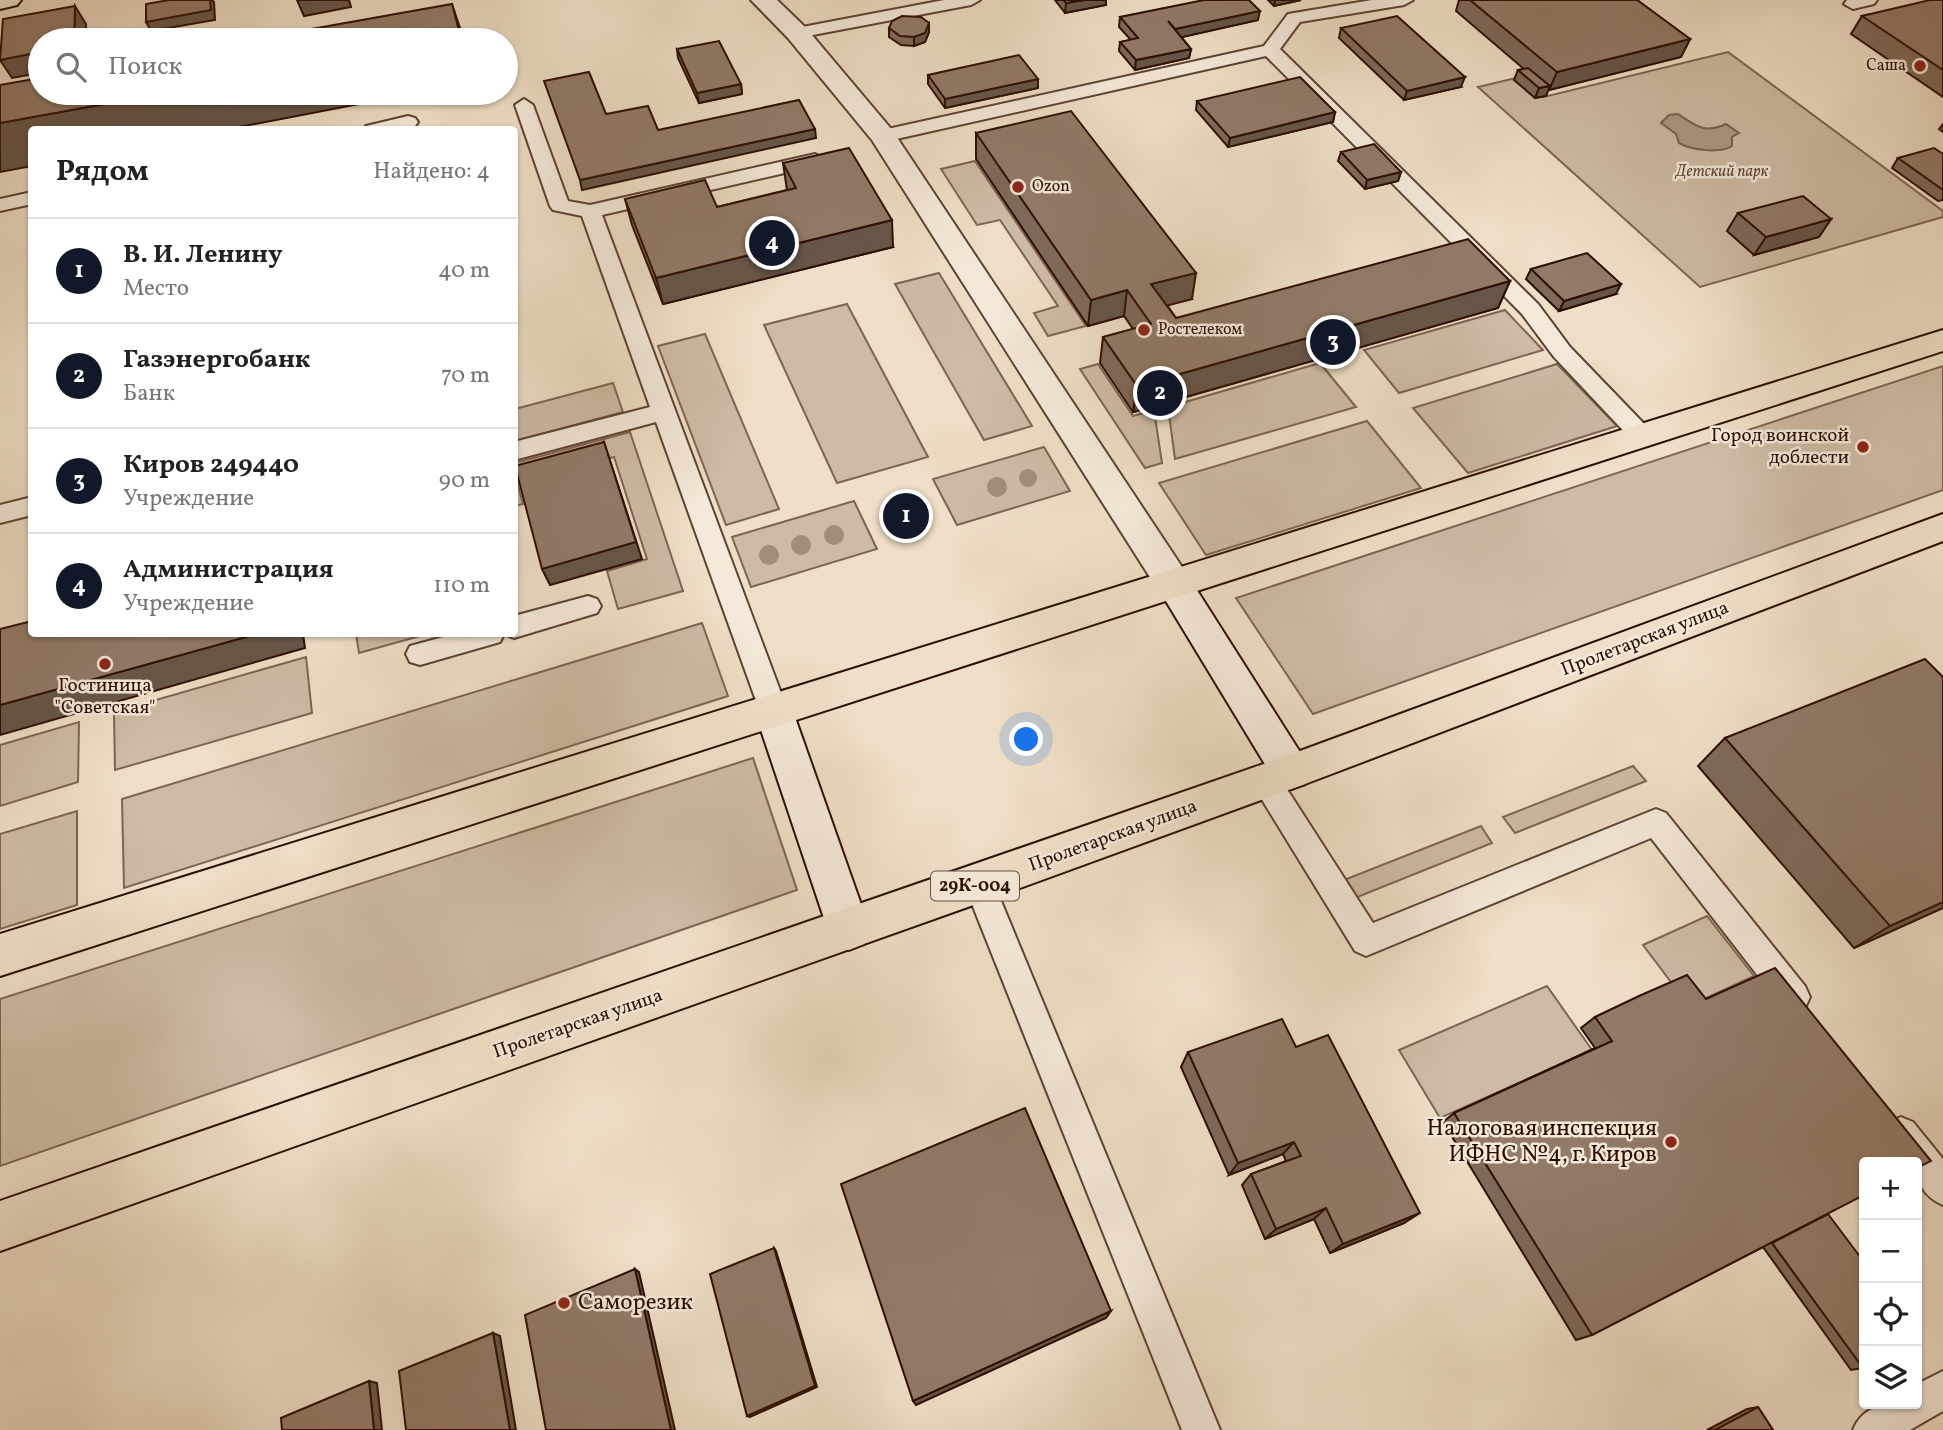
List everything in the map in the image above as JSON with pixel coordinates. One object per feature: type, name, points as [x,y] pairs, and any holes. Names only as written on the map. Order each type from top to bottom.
[{"type":"main road","points":[[0,955],[1943,340]]},
{"type":"main road","name":"Пролетарская улица","points":[[0,1226],[979,884],[1279,776],[1943,527]]},
{"type":"street","points":[[0,2],[9,0]]},
{"type":"street","points":[[763,0],[797,33],[883,136],[1173,583],[1279,776]]},
{"type":"street","points":[[773,709],[849,930]]},
{"type":"lane","points":[[797,33],[971,0]]},
{"type":"lane","points":[[883,136],[1270,50],[1294,18],[1404,0]]},
{"type":"lane","points":[[1270,50],[1530,309],[1562,352],[1641,435]]},
{"type":"lane","points":[[524,106],[560,206],[590,211],[814,160]]},
{"type":"lane","points":[[390,126],[408,122]]},
{"type":"lane","points":[[0,205],[28,199]]},
{"type":"lane","points":[[590,211],[773,709]]},
{"type":"lane","points":[[518,451],[664,412]]},
{"type":"lane","points":[[0,514],[28,507]]},
{"type":"lane","points":[[518,626],[588,606]]},
{"type":"lane","points":[[420,654],[480,637]]},
{"type":"lane","points":[[1279,776],[1366,941],[1656,822],[1816,1025]]},
{"type":"lane","points":[[979,884],[1201,1430]]},
{"type":"lane","points":[[1884,1111],[1943,1186]]},
{"type":"lane","points":[[1872,1430],[1943,1390]]},
{"type":"green space","name":"Детский парк","points":[[1728,52],[1943,211],[1943,217],[1700,287],[1478,87],[1524,76],[1548,96]]},
{"type":"green space","points":[[975,161],[1086,326],[1048,336],[1034,313],[1058,306],[1000,220],[977,225],[941,169]]},
{"type":"green space","points":[[939,273],[1032,426],[984,440],[895,284]]},
{"type":"green space","points":[[847,304],[928,457],[837,483],[764,325]]},
{"type":"green space","points":[[1505,310],[1543,350],[1399,393],[1364,350]]},
{"type":"green space","points":[[705,334],[779,509],[726,525],[658,346]]},
{"type":"green space","points":[[1320,363],[1356,407],[1175,459],[1168,407]]},
{"type":"green space","points":[[1098,364],[1133,416],[1154,410],[1162,463],[1145,468],[1080,369]]},
{"type":"green space","points":[[1557,364],[1617,426],[1468,473],[1413,408]]},
{"type":"green space","points":[[1943,366],[1943,490],[1313,714],[1236,598]]},
{"type":"green space","points":[[613,383],[623,412],[518,440],[518,408]]},
{"type":"green space","points":[[1367,421],[1421,488],[1206,555],[1159,483]]},
{"type":"green space","points":[[630,432],[683,591],[618,609],[607,571],[647,559],[614,457],[518,482],[518,462]]},
{"type":"green space","points":[[1044,447],[1070,491],[957,525],[933,479]]},
{"type":"green space","points":[[518,486],[523,504],[518,505]]},
{"type":"green space","points":[[854,501],[877,549],[751,587],[732,537]]},
{"type":"green space","points":[[702,623],[728,696],[124,888],[122,799]]},
{"type":"green space","points":[[356,637],[416,637],[359,653]]},
{"type":"green space","points":[[306,657],[312,713],[115,770],[114,712]]},
{"type":"green space","points":[[79,722],[78,782],[0,806],[0,745]]},
{"type":"green space","points":[[753,758],[797,890],[0,1166],[0,999]]},
{"type":"green space","points":[[1633,766],[1646,781],[1515,833],[1503,817]]},
{"type":"green space","points":[[77,811],[77,905],[0,929],[0,834]]},
{"type":"green space","points":[[1481,826],[1492,843],[1355,898],[1344,880]]},
{"type":"green space","points":[[1707,916],[1754,976],[1689,1006],[1643,945]]},
{"type":"green space","points":[[1547,986],[1592,1050],[1440,1118],[1399,1050]]},
{"type":"shaded area","points":[[1678,114],[1701,127],[1712,128],[1726,124],[1739,133],[1732,137],[1732,146],[1727,148],[1691,148],[1679,143],[1676,134],[1661,123],[1669,115]]},
{"type":"building","points":[[169,0],[210,0],[211,10],[146,22],[146,4]]},
{"type":"building","points":[[1063,0],[1084,0],[1066,3]]},
{"type":"building","points":[[1204,0],[1249,0],[1260,11],[1175,29],[1168,21],[1191,49],[1136,60],[1120,42],[1138,38],[1120,17]]},
{"type":"building","points":[[1470,0],[1637,0],[1690,39],[1557,72]]},
{"type":"building","points":[[1930,0],[1943,0],[1943,70],[1862,16]]},
{"type":"building","points":[[452,4],[458,28],[317,28]]},
{"type":"building","points":[[75,6],[74,28],[28,28],[28,54],[0,60],[3,19]]},
{"type":"building","points":[[902,16],[921,17],[929,23],[925,33],[914,37],[900,36],[889,28],[892,21]]},
{"type":"building","points":[[1397,16],[1465,77],[1407,91],[1341,28]]},
{"type":"building","points":[[719,41],[741,84],[697,93],[677,49]]},
{"type":"building","points":[[1019,55],[1038,79],[945,99],[928,75]]},
{"type":"building","points":[[1528,68],[1550,86],[1539,88],[1518,70]]},
{"type":"building","points":[[589,72],[606,114],[648,106],[658,130],[799,100],[815,129],[580,180],[544,81]]},
{"type":"building","points":[[1300,77],[1335,112],[1230,138],[1197,101]]},
{"type":"building","points":[[28,80],[28,105],[99,105],[0,123],[0,85]]},
{"type":"building","points":[[1071,111],[1196,273],[1151,284],[1176,318],[1468,239],[1510,281],[1137,386],[1103,337],[1151,324],[1127,290],[1091,300],[976,133]]},
{"type":"building","points":[[1374,144],[1401,172],[1367,180],[1341,152]]},
{"type":"building","points":[[849,148],[892,220],[656,278],[625,199],[705,180],[717,207],[796,188],[783,163]]},
{"type":"building","points":[[1934,148],[1943,154],[1943,190],[1898,158]]},
{"type":"building","points":[[1803,196],[1831,219],[1766,237],[1738,213]]},
{"type":"building","points":[[1587,253],[1621,284],[1564,301],[1531,269]]},
{"type":"building","points":[[604,442],[636,542],[542,569],[518,477],[518,465]]},
{"type":"building","points":[[28,622],[28,637],[246,637],[0,705],[0,629]]},
{"type":"building","points":[[1925,659],[1943,677],[1943,902],[1890,926],[1725,738]]},
{"type":"building","name":"Налоговая инспекция ИФНС №4, г. Киров","points":[[1775,968],[1931,1161],[1922,1166],[1922,1157],[1859,1157],[1859,1198],[1592,1335],[1454,1113],[1612,1041],[1595,1017],[1639,996],[1687,975],[1706,999]]},
{"type":"building","points":[[1282,1019],[1296,1047],[1328,1035],[1420,1213],[1343,1244],[1326,1208],[1276,1229],[1251,1174],[1301,1156],[1294,1142],[1238,1163],[1188,1052]]},
{"type":"building","points":[[1025,1108],[1111,1311],[913,1401],[841,1184]]},
{"type":"building","points":[[1828,1214],[1859,1255],[1859,1363],[1772,1243]]},
{"type":"building","points":[[774,1248],[815,1386],[747,1416],[710,1274]]},
{"type":"building","points":[[635,1269],[671,1430],[546,1430],[525,1315]]},
{"type":"building","points":[[493,1333],[510,1430],[406,1430],[399,1371]]},
{"type":"building","points":[[369,1381],[374,1430],[282,1430],[281,1418]]},
{"type":"building","points":[[1758,1407],[1773,1430],[1715,1430]]},
{"type":"place","name":"Саша","points":[[1920,66]]},
{"type":"place","name":"Ozon","points":[[1018,187]]},
{"type":"place","name":"Администрация","points":[[772,243]]},
{"type":"place","name":"Ростелеком","points":[[1144,330]]},
{"type":"place","name":"Киров 249440","points":[[1333,342]]},
{"type":"place","name":"Газэнергобанк","points":[[1160,393]]},
{"type":"place","name":"Город воинской доблести","points":[[1863,447]]},
{"type":"place","name":"В. И. Ленину","points":[[906,516]]},
{"type":"place","name":"Гостиница \"Советская\"","points":[[105,664]]},
{"type":"place","name":"Налоговая инспекция ИФНС №4, г. Киров","points":[[1671,1142]]},
{"type":"place","name":"Саморезик","points":[[564,1303]]}]
